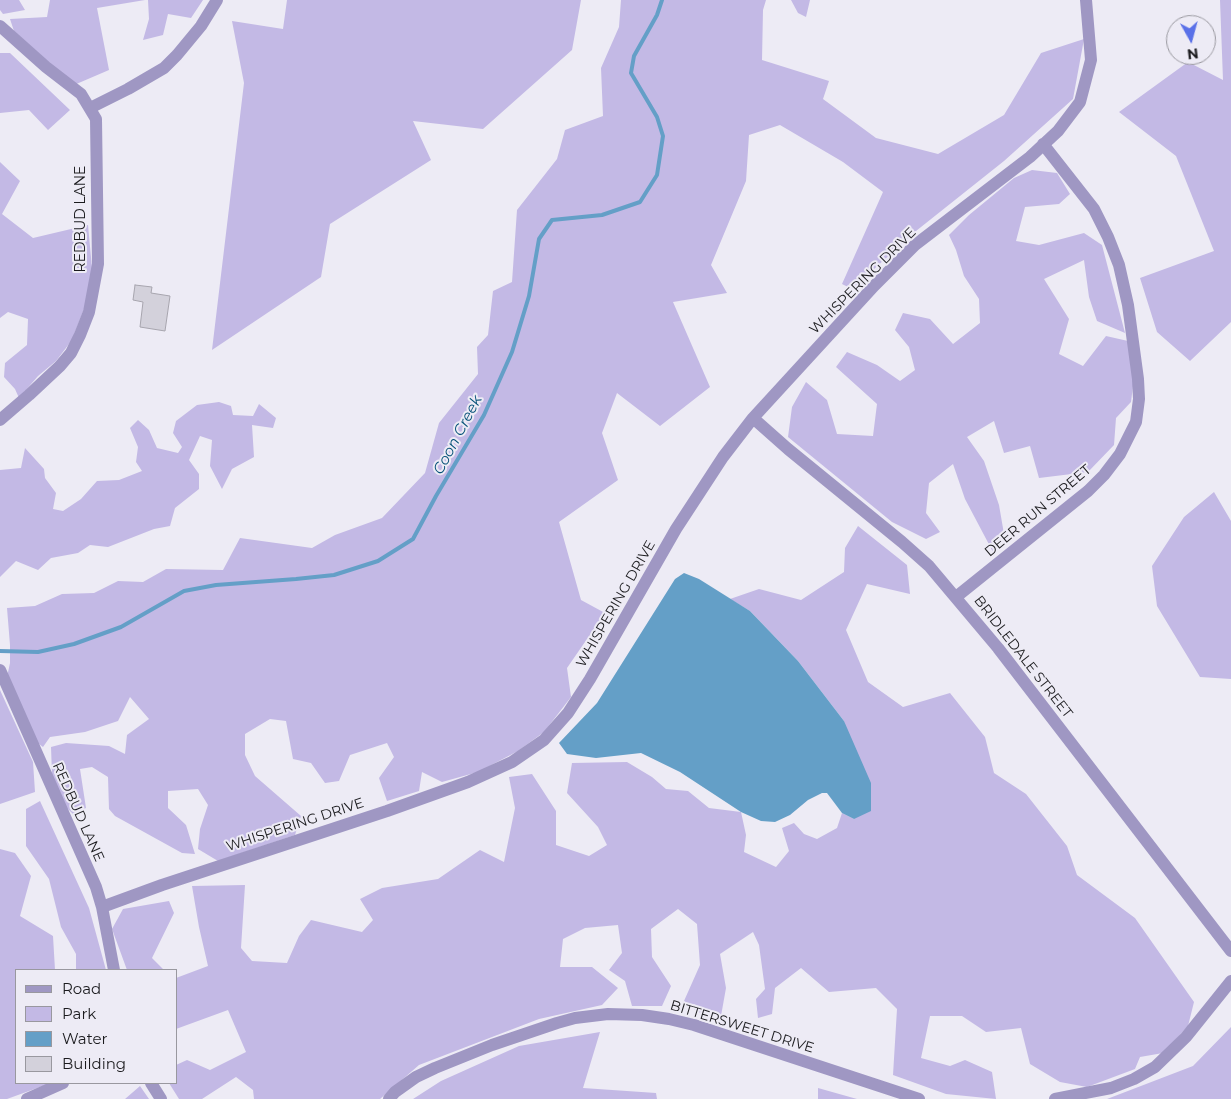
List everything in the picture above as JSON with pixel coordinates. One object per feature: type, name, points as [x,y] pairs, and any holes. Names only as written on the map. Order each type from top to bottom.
[{"type":"street","points":[[90,108],[164,68],[196,33],[216,0]]},
{"type":"street","points":[[1044,144],[1058,131],[1080,102],[1091,60],[1086,0]]},
{"type":"street","name":"REDBUD LANE","points":[[0,26],[80,94],[96,119],[98,264],[89,312],[71,353],[60,366],[0,420]]},
{"type":"street","name":"WHISPERING DRIVE","points":[[102,907],[468,782],[494,771],[528,752],[554,731],[590,679],[676,529],[722,457],[753,418],[874,286],[915,245],[1023,163],[1044,144]]},
{"type":"street","name":"DEER RUN STREET","points":[[956,597],[1093,486],[1120,454],[1136,422],[1139,399],[1138,379],[1128,305],[1119,265],[1094,209],[1044,144]]},
{"type":"street","name":"BRIDLEDALE STREET","points":[[753,418],[929,566],[956,597],[1095,773],[1231,951]]},
{"type":"street","name":"REDBUD LANE","points":[[0,670],[96,887],[102,907],[114,969]]},
{"type":"street","points":[[1055,1099],[1111,1088],[1134,1079],[1155,1067],[1186,1037],[1231,981]]},
{"type":"street","name":"BITTERSWEET DRIVE","points":[[389,1099],[395,1092],[416,1077],[492,1045],[575,1018],[608,1014],[642,1015],[694,1025],[829,1071],[919,1099]]},
{"type":"street","points":[[27,1099],[61,1084]]},
{"type":"street","points":[[152,1084],[161,1099]]},
{"type":"green space","points":[[0,0],[19,0],[25,10],[3,14],[0,10]]},
{"type":"green space","points":[[50,0],[145,0],[97,8],[109,70],[74,85],[14,31],[10,19],[47,17]]},
{"type":"green space","points":[[148,0],[203,0],[191,18],[168,14],[163,35],[143,40],[149,19]]},
{"type":"green space","points":[[287,0],[581,0],[572,50],[483,129],[413,121],[431,160],[330,224],[321,277],[212,350],[244,83],[232,21],[283,29]]},
{"type":"green space","points":[[621,0],[766,0],[763,10],[762,60],[829,81],[823,99],[876,138],[938,154],[1004,115],[1041,53],[1084,39],[1073,99],[1004,161],[916,231],[852,289],[842,284],[883,192],[843,162],[780,125],[749,135],[746,181],[711,265],[727,293],[673,302],[710,387],[660,426],[617,393],[602,433],[618,480],[559,522],[581,600],[605,613],[567,668],[571,697],[544,732],[518,751],[478,772],[442,782],[422,772],[419,791],[387,801],[379,778],[394,757],[387,743],[350,755],[339,781],[325,783],[311,763],[293,759],[286,721],[270,719],[245,734],[245,755],[255,776],[301,816],[295,835],[218,861],[198,849],[200,829],[208,805],[198,789],[168,791],[168,808],[186,825],[195,854],[182,853],[115,816],[109,809],[108,777],[92,767],[80,769],[86,808],[73,814],[63,804],[52,774],[51,747],[66,743],[109,746],[125,754],[127,735],[149,719],[130,697],[118,721],[85,732],[50,737],[43,747],[35,741],[7,677],[10,663],[10,645],[7,608],[35,606],[62,594],[94,593],[118,581],[143,582],[166,569],[223,570],[240,538],[312,548],[335,535],[382,518],[425,473],[439,423],[478,374],[477,347],[488,335],[493,291],[512,282],[517,210],[557,159],[565,130],[603,116],[601,68],[619,27]]},
{"type":"green space","points":[[791,0],[810,0],[806,17],[798,13]]},
{"type":"green space","points":[[1220,0],[1231,0],[1231,322],[1190,361],[1157,332],[1140,278],[1214,251],[1176,156],[1119,112],[1184,65],[1194,65],[1223,80]]},
{"type":"green space","points":[[0,53],[10,53],[70,110],[48,130],[29,110],[0,113]]},
{"type":"green space","points":[[0,162],[20,181],[2,214],[33,238],[88,225],[92,268],[87,301],[72,340],[56,361],[38,376],[19,398],[15,389],[4,377],[5,363],[27,345],[28,319],[8,312],[0,318]]},
{"type":"green space","points":[[1032,170],[1057,173],[1070,194],[1059,204],[1025,207],[1016,241],[1039,245],[1084,233],[1102,245],[1125,333],[1097,321],[1089,297],[1084,260],[1044,279],[1069,319],[1059,354],[1083,366],[1106,336],[1128,341],[1134,378],[1131,402],[1116,418],[1114,445],[1088,472],[1039,478],[1030,446],[1004,453],[994,421],[967,437],[984,461],[999,505],[1004,534],[993,552],[965,499],[953,464],[929,483],[926,513],[940,532],[926,539],[892,522],[788,437],[792,407],[806,382],[827,400],[837,434],[873,436],[877,404],[836,367],[847,352],[877,365],[900,381],[915,370],[909,347],[895,330],[903,313],[930,319],[953,344],[980,323],[979,299],[964,276],[949,235],[969,215],[1014,178]]},
{"type":"green space","points":[[219,402],[231,406],[233,415],[253,416],[259,404],[276,418],[273,428],[252,425],[254,457],[232,469],[222,489],[210,466],[212,440],[200,436],[189,460],[199,474],[199,489],[175,508],[170,526],[154,529],[108,547],[90,545],[78,553],[51,558],[38,570],[16,561],[0,577],[0,470],[21,468],[25,448],[44,469],[45,478],[56,493],[53,509],[63,511],[81,499],[97,481],[119,480],[142,471],[136,462],[138,447],[130,428],[138,420],[149,430],[157,448],[178,453],[182,447],[173,433],[176,421],[197,405]]},
{"type":"green space","points":[[1214,492],[1231,521],[1231,679],[1200,677],[1157,606],[1152,566],[1184,517]]},
{"type":"green space","points":[[858,526],[907,565],[910,594],[867,584],[846,630],[868,682],[903,707],[950,693],[985,737],[994,773],[1026,794],[1067,846],[1077,875],[1135,918],[1194,1002],[1188,1026],[1163,1053],[1140,1057],[1135,1069],[1087,1087],[1060,1082],[1030,1064],[1021,1028],[986,1032],[962,1016],[930,1016],[921,1058],[950,1066],[965,1060],[992,1072],[996,1099],[946,1094],[893,1075],[897,1009],[876,988],[829,992],[801,968],[775,988],[772,1014],[758,1018],[756,999],[765,989],[759,945],[753,932],[720,954],[726,988],[721,1016],[697,1012],[684,1001],[700,965],[697,924],[678,909],[651,929],[652,957],[671,986],[662,1006],[632,1006],[625,981],[609,970],[622,953],[618,925],[585,928],[563,939],[560,967],[592,967],[618,988],[602,1005],[539,1019],[419,1065],[380,1099],[254,1099],[253,1090],[236,1077],[202,1099],[179,1099],[170,1084],[178,1084],[178,1064],[187,1060],[210,1070],[246,1052],[228,1010],[178,1028],[178,977],[208,966],[192,886],[245,885],[241,948],[252,961],[287,963],[299,936],[311,920],[362,932],[373,920],[360,899],[382,888],[438,879],[480,850],[504,862],[515,808],[509,777],[532,774],[556,811],[556,845],[589,856],[607,845],[598,827],[567,793],[572,763],[627,762],[652,777],[666,789],[688,791],[709,808],[741,812],[746,835],[744,852],[776,867],[789,851],[782,828],[794,823],[804,834],[817,839],[837,828],[842,813],[854,819],[844,721],[798,661],[750,611],[730,599],[759,589],[801,600],[844,572],[845,548]]},
{"type":"green space","points":[[0,690],[33,762],[35,792],[0,804]]},
{"type":"green space","points":[[40,801],[89,908],[106,969],[76,969],[76,954],[61,927],[49,879],[26,846],[26,809]]},
{"type":"green space","points":[[0,849],[15,853],[31,876],[20,916],[53,936],[55,969],[15,969],[15,1084],[48,1084],[7,1099],[0,1099]]},
{"type":"green space","points":[[169,901],[174,913],[152,958],[163,969],[127,969],[112,929],[123,909]]},
{"type":"green space","points":[[1231,1027],[1231,1099],[1107,1099],[1193,1066]]},
{"type":"green space","points":[[600,1032],[583,1088],[656,1093],[657,1099],[413,1099],[441,1081],[519,1046]]},
{"type":"green space","points":[[140,1086],[149,1099],[125,1099]]},
{"type":"green space","points":[[818,1088],[857,1099],[818,1099]]},
{"type":"water","points":[[684,573],[699,579],[750,611],[798,661],[844,721],[871,783],[871,811],[854,819],[842,813],[827,793],[822,793],[808,800],[790,815],[775,822],[761,821],[741,812],[680,772],[641,753],[596,758],[567,754],[559,743],[597,703],[675,579]]},
{"type":"building","points":[[135,285],[152,287],[151,293],[170,296],[165,331],[140,327],[143,302],[133,300]]},
{"type":"waterway","name":"Coon Creek","points":[[0,651],[38,652],[74,644],[121,627],[184,591],[216,585],[334,575],[378,561],[413,539],[484,415],[512,352],[529,296],[539,239],[552,220],[602,215],[640,202],[657,175],[663,136],[657,117],[631,73],[634,56],[657,15],[662,0]]}]
